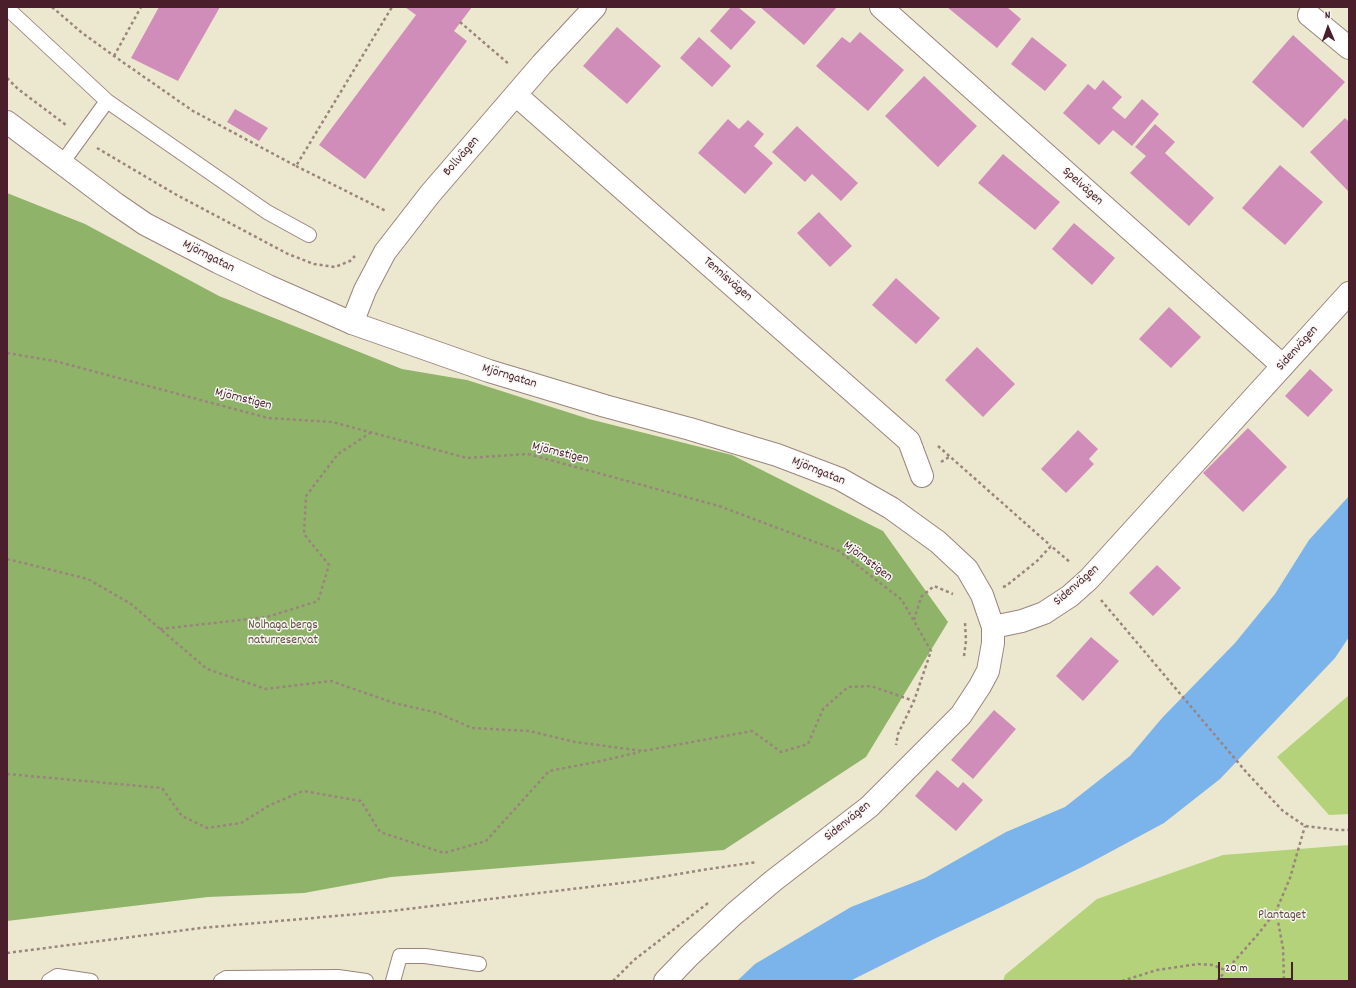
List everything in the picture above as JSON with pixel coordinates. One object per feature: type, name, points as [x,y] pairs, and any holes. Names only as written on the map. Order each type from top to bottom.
[{"type":"street","name":"Bollvägen","points":[[352,323],[365,290],[385,252],[430,194],[595,7]]},
{"type":"street","name":"Spelvägen","points":[[881,7],[1283,366]]},
{"type":"street","points":[[1310,14],[1349,48]]},
{"type":"street","name":"Tennisvägen","points":[[516,95],[909,441],[922,476]]},
{"type":"street","name":"Mjörngatan","points":[[7,122],[145,224],[268,286],[352,323],[489,371],[777,455],[840,479],[891,508],[938,542],[967,569],[982,595],[993,627]]},
{"type":"street","name":"Sidenvägen","points":[[665,981],[689,956],[734,914],[773,881],[868,807],[961,715],[980,686],[988,670],[993,643],[993,627],[1022,621],[1044,613],[1070,596],[1089,579],[1349,293]]},
{"type":"lane","points":[[7,8],[107,102],[267,212],[309,235]]},
{"type":"lane","points":[[62,163],[107,102]]},
{"type":"lane","points":[[393,981],[400,956],[425,956],[479,964]]},
{"type":"lane","points":[[49,981],[57,976],[91,981]]},
{"type":"lane","points":[[224,980],[338,977],[366,981]]},
{"type":"path","points":[[52,7],[114,56],[193,110],[296,166],[391,214]]},
{"type":"path","points":[[114,56],[141,7]]},
{"type":"path","points":[[296,166],[392,7]]},
{"type":"path","points":[[460,22],[510,66]]},
{"type":"path","points":[[7,78],[18,89],[102,152],[288,254],[314,264],[335,267],[350,261],[355,255]]},
{"type":"path","name":"Mjörnstigen","points":[[7,353],[55,361],[268,418],[332,422],[467,458],[528,454],[719,506],[839,551],[902,600],[931,651],[914,701],[898,734],[894,752]]},
{"type":"path","points":[[159,629],[267,617],[318,601],[329,565],[304,534],[306,496],[338,454],[370,432]]},
{"type":"path","points":[[913,621],[921,597],[934,586],[954,594],[960,604],[1006,586],[1051,546],[1102,591],[1100,599],[1106,607],[1247,773],[1283,811],[1305,826],[1349,830]]},
{"type":"path","points":[[7,559],[88,579],[131,604],[208,670],[266,689],[331,681],[394,703],[438,713],[472,728],[529,731],[575,742],[643,751]]},
{"type":"path","points":[[964,658],[966,641],[965,621]]},
{"type":"path","points":[[7,774],[162,788],[182,816],[208,828],[240,824],[270,805],[303,790],[353,799],[360,801],[380,832],[444,853],[486,841],[549,771],[643,751],[752,731],[780,752],[808,744],[823,709],[848,687],[871,686],[914,701]]},
{"type":"path","points":[[1217,981],[1225,970],[1260,933],[1276,911],[1290,878],[1305,826]]},
{"type":"path","points":[[7,953],[201,928],[390,911],[638,881],[763,861],[757,866]]},
{"type":"path","points":[[613,981],[634,960],[714,899]]},
{"type":"path","points":[[1276,911],[1283,948],[1284,981]]},
{"type":"path","points":[[1122,981],[1158,970],[1198,964],[1213,965],[1225,970]]},
{"type":"green space","name":"Nolhaga bergs naturreservat","points":[[7,193],[85,224],[219,296],[402,369],[467,380],[589,419],[732,455],[883,531],[948,622],[866,757],[724,850],[391,877],[304,893],[208,897],[7,921]]},
{"type":"green space","points":[[1349,695],[1349,814],[1329,815],[1277,757]]},
{"type":"green space","name":"Plantaget","points":[[1349,845],[1349,981],[1003,981],[1005,975],[1097,899],[1223,855]]},
{"type":"water","points":[[1349,496],[1349,637],[1335,658],[1220,779],[1164,823],[1084,866],[850,981],[737,981],[755,964],[851,907],[925,878],[1006,832],[1065,807],[1130,756],[1162,718],[1235,643],[1275,594],[1309,540]]},
{"type":"building","points":[[159,7],[220,7],[178,81],[131,58]]},
{"type":"building","points":[[405,7],[472,7],[454,31],[467,41],[365,179],[319,145],[416,15]]},
{"type":"building","points":[[731,7],[738,7],[756,22],[731,50],[710,31]]},
{"type":"building","points":[[760,7],[837,7],[804,45]]},
{"type":"building","points":[[947,7],[1007,7],[1021,19],[997,48]]},
{"type":"building","points":[[617,27],[661,66],[627,104],[583,66]]},
{"type":"building","points":[[860,32],[904,70],[868,111],[816,66],[842,37],[850,43]]},
{"type":"building","points":[[1293,35],[1345,82],[1303,128],[1252,82]]},
{"type":"building","points":[[699,37],[731,66],[712,87],[680,58]]},
{"type":"building","points":[[1032,37],[1067,65],[1045,91],[1011,64]]},
{"type":"building","points":[[924,76],[977,126],[938,167],[885,116]]},
{"type":"building","points":[[1103,80],[1122,97],[1112,108],[1125,119],[1142,99],[1159,114],[1132,146],[1113,130],[1099,145],[1063,113],[1088,84],[1095,90]]},
{"type":"building","points":[[235,109],[268,128],[259,141],[227,122]]},
{"type":"building","points":[[1345,118],[1349,122],[1349,192],[1310,152]]},
{"type":"building","points":[[728,119],[739,129],[748,120],[764,134],[754,146],[773,163],[745,194],[698,153]]},
{"type":"building","points":[[1155,124],[1175,142],[1165,153],[1214,198],[1189,226],[1130,173],[1146,156],[1135,147]]},
{"type":"building","points":[[797,126],[858,183],[841,201],[812,174],[805,182],[772,152]]},
{"type":"building","points":[[1003,154],[1060,202],[1035,230],[978,183]]},
{"type":"building","points":[[1280,165],[1323,202],[1285,245],[1242,208]]},
{"type":"building","points":[[819,212],[852,246],[830,267],[797,233]]},
{"type":"building","points":[[1074,223],[1115,258],[1092,285],[1052,249]]},
{"type":"building","points":[[896,278],[940,318],[916,344],[872,305]]},
{"type":"building","points":[[1169,307],[1201,337],[1171,368],[1139,339]]},
{"type":"building","points":[[977,347],[1015,384],[983,417],[945,380]]},
{"type":"building","points":[[1310,369],[1333,390],[1308,417],[1285,396]]},
{"type":"building","points":[[1248,428],[1287,467],[1243,512],[1203,473]]},
{"type":"building","points":[[1078,430],[1098,449],[1089,459],[1094,464],[1066,493],[1041,469]]},
{"type":"building","points":[[1157,565],[1181,588],[1153,616],[1129,593]]},
{"type":"building","points":[[1091,637],[1119,661],[1083,701],[1056,676]]},
{"type":"building","points":[[994,710],[1016,729],[973,779],[951,760]]},
{"type":"building","points":[[937,770],[958,788],[963,782],[983,800],[956,831],[915,796]]}]
